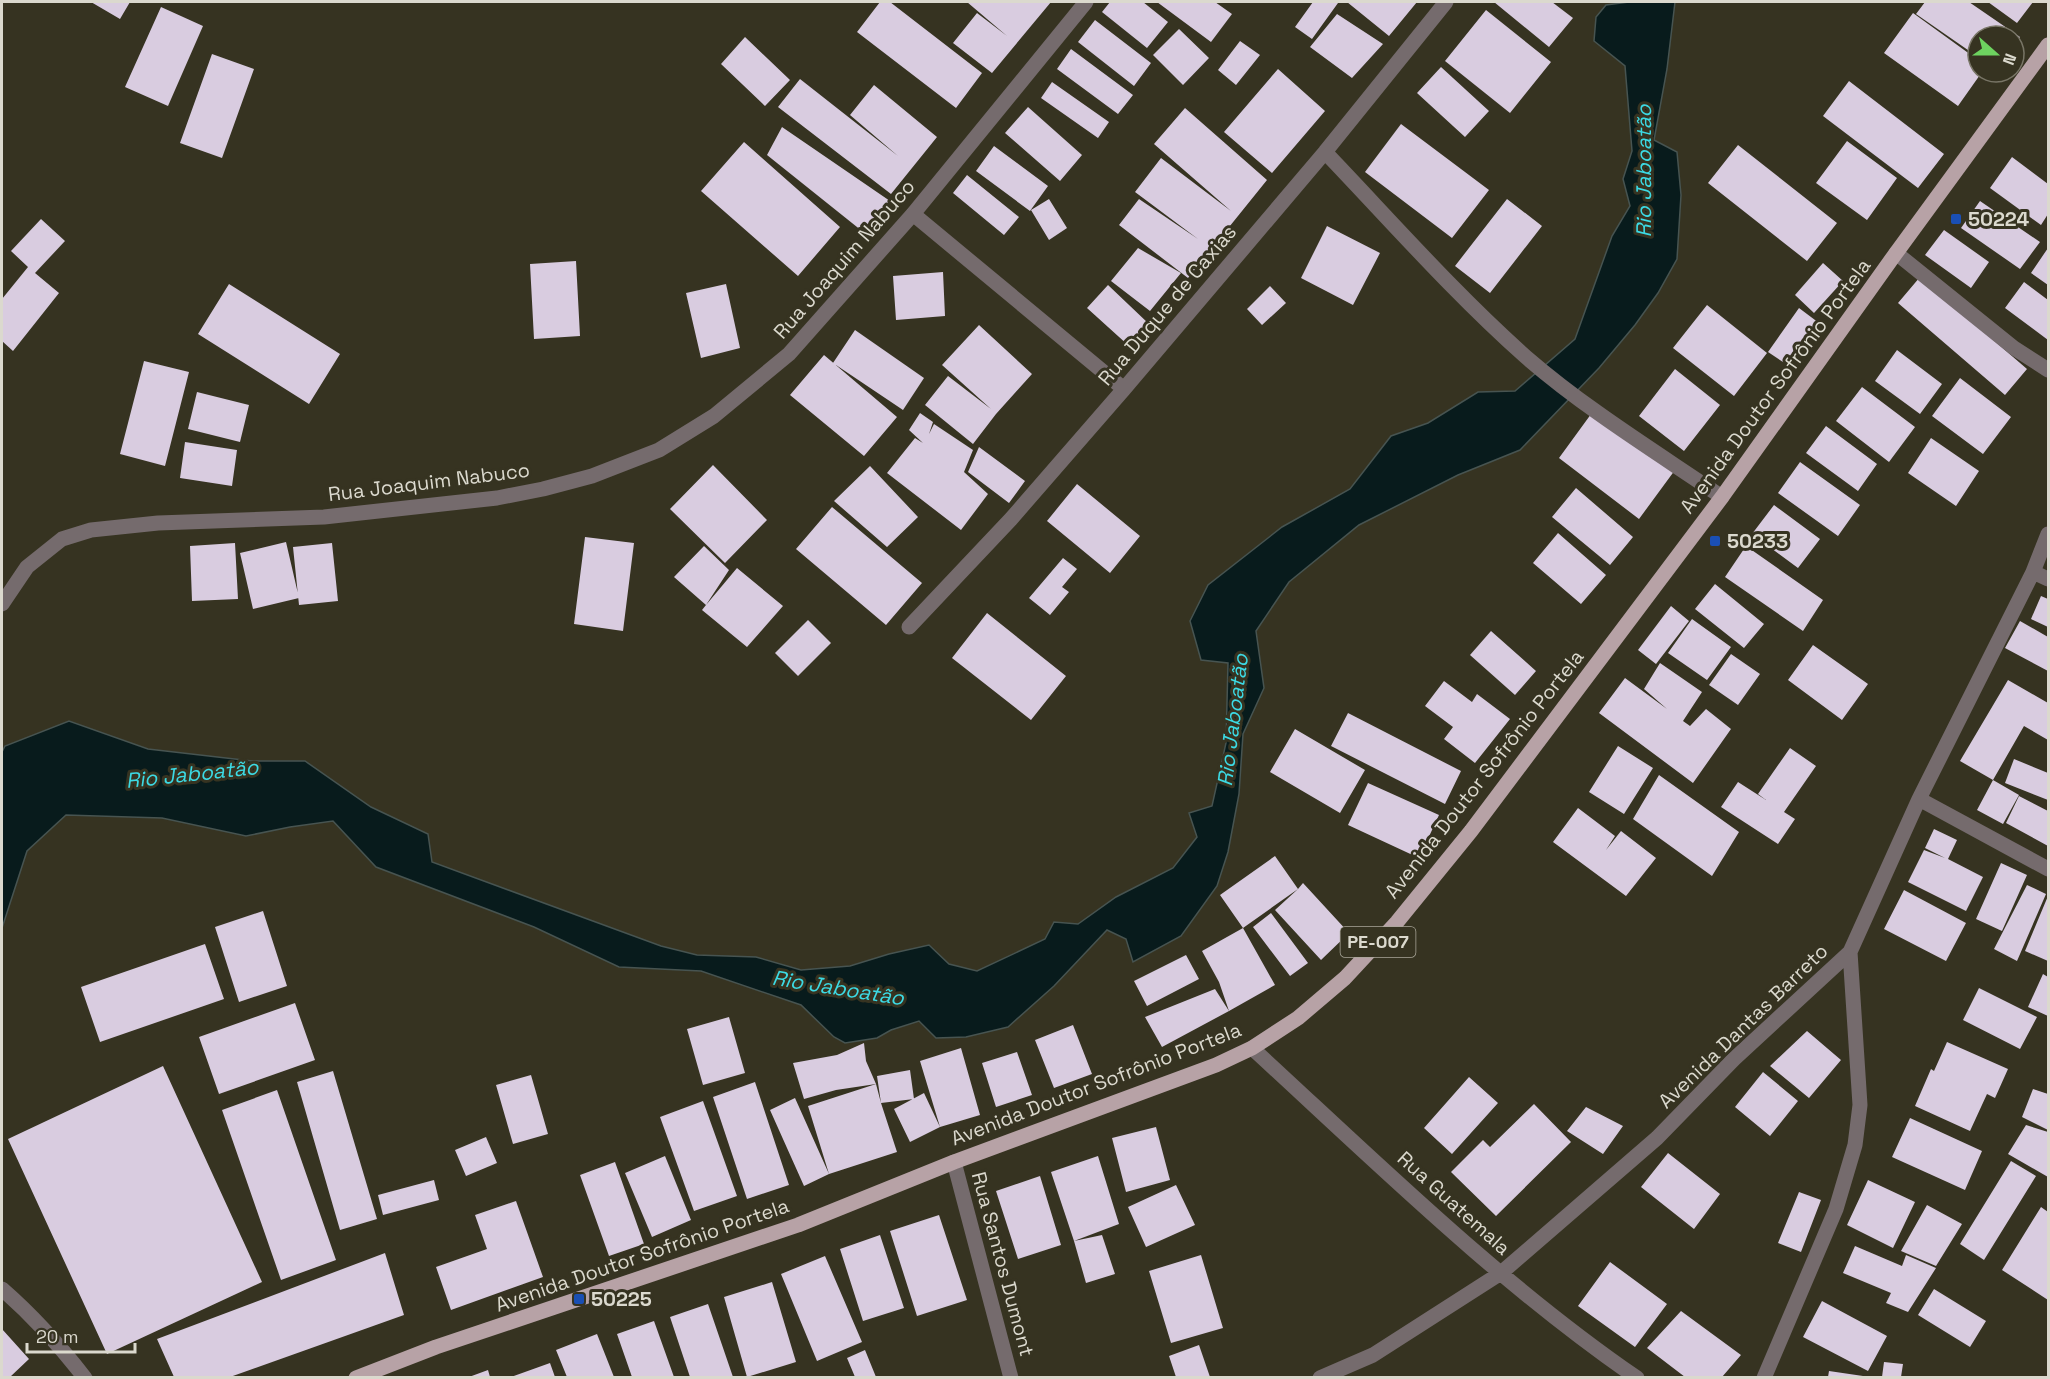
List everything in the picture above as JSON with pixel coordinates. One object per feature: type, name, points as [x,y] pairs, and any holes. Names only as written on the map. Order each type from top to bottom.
[{"type":"main road","name":"Avenida Doutor Sofrônio Portela","points":[[356,1377],[436,1347],[798,1225],[954,1162],[1216,1065],[1252,1048],[1298,1018],[1345,978],[1397,922],[1471,831],[1722,497],[1896,253],[2049,45]]},
{"type":"street","name":"Rua Joaquim Nabuco","points":[[2,604],[27,567],[62,539],[91,530],[158,523],[324,517],[497,498],[592,476],[659,450],[714,416],[789,354],[913,214],[1086,2]]},
{"type":"street","name":"Rua Duque de Caxias","points":[[909,627],[1011,519],[1124,388],[1325,152],[1446,2]]},
{"type":"street","points":[[1325,152],[1471,307],[1528,358],[1581,400],[1722,497]]},
{"type":"street","points":[[913,214],[1124,388]]},
{"type":"street","points":[[1896,253],[2014,348],[2049,370]]},
{"type":"street","name":"Avenida Dantas Barreto","points":[[1320,1377],[1373,1355],[1502,1273],[1657,1138],[1734,1059],[1850,952],[1919,799],[2033,572],[2049,534]]},
{"type":"street","points":[[2033,572],[2049,579]]},
{"type":"street","points":[[1919,799],[2049,869]]},
{"type":"street","points":[[1764,1377],[1836,1209],[1855,1145],[1860,1105],[1850,952]]},
{"type":"street","name":"Rua Guatemala","points":[[1252,1048],[1502,1273],[1606,1356],[1637,1377]]},
{"type":"street","name":"Rua Santos Dumont","points":[[954,1162],[1011,1377]]},
{"type":"street","points":[[2,1289],[32,1317],[85,1377]]},
{"type":"water","name":"Rio Jaboatão","points":[[1629,2],[1675,2],[1667,69],[1654,140],[1677,152],[1681,195],[1677,259],[1658,293],[1635,325],[1599,368],[1520,450],[1458,475],[1359,525],[1289,582],[1256,631],[1264,688],[1243,734],[1239,794],[1228,852],[1217,886],[1181,936],[1133,962],[1126,939],[1107,930],[1054,986],[1008,1027],[966,1037],[936,1038],[919,1021],[891,1030],[877,1038],[845,1043],[834,1037],[801,1005],[701,971],[619,967],[534,927],[376,867],[333,821],[246,836],[162,818],[66,815],[27,851],[2,928],[2,752],[5,746],[69,721],[148,749],[252,761],[305,761],[371,807],[428,834],[432,862],[661,946],[697,955],[756,957],[801,970],[850,966],[929,945],[949,964],[977,971],[1045,939],[1054,922],[1078,924],[1116,897],[1173,868],[1197,837],[1189,813],[1212,806],[1226,743],[1228,663],[1201,660],[1190,621],[1208,585],[1282,527],[1350,489],[1391,436],[1428,423],[1478,392],[1515,391],[1575,339],[1612,236],[1630,206],[1623,179],[1632,151],[1625,66],[1594,41],[1596,17],[1606,5]]},
{"type":"building","points":[[91,2],[130,2],[120,19]]},
{"type":"building","points":[[880,2],[890,2],[982,73],[956,108],[857,32]]},
{"type":"building","points":[[967,2],[1051,2],[992,73],[953,43],[977,13],[1007,36]]},
{"type":"building","points":[[1110,2],[1143,2],[1168,22],[1147,48],[1102,12]]},
{"type":"building","points":[[1157,2],[1215,2],[1232,14],[1211,42]]},
{"type":"building","points":[[1313,2],[1338,3],[1312,39],[1295,27]]},
{"type":"building","points":[[1347,2],[1417,2],[1389,36]]},
{"type":"building","points":[[1494,2],[1552,2],[1573,18],[1549,47]]},
{"type":"building","points":[[1925,2],[1969,2],[2001,24],[1966,24],[1966,49],[1916,14]]},
{"type":"building","points":[[1988,2],[2033,2],[2017,23]]},
{"type":"building","points":[[161,7],[203,26],[168,106],[125,87]]},
{"type":"building","points":[[1486,10],[1551,62],[1510,113],[1445,61]]},
{"type":"building","points":[[1913,13],[1966,51],[1966,84],[1974,84],[1958,106],[1884,53]]},
{"type":"building","points":[[1337,14],[1383,44],[1352,78],[1310,47]]},
{"type":"building","points":[[1095,20],[1151,63],[1134,86],[1078,42]]},
{"type":"building","points":[[1179,29],[1209,58],[1183,85],[1153,55]]},
{"type":"building","points":[[745,37],[790,80],[765,106],[721,64]]},
{"type":"building","points":[[1240,41],[1260,55],[1236,85],[1218,70]]},
{"type":"building","points":[[1071,49],[1133,95],[1118,114],[1057,69]]},
{"type":"building","points":[[212,54],[254,69],[222,158],[180,143]]},
{"type":"building","points":[[1441,67],[1489,111],[1465,137],[1417,93]]},
{"type":"building","points":[[1278,69],[1325,111],[1272,173],[1224,132]]},
{"type":"building","points":[[800,79],[898,156],[850,115],[874,85],[937,137],[891,194],[778,107]]},
{"type":"building","points":[[1849,81],[1944,154],[1918,188],[1823,116]]},
{"type":"building","points":[[1052,82],[1109,122],[1098,138],[1041,98]]},
{"type":"building","points":[[1028,107],[1082,155],[1060,181],[1005,133]]},
{"type":"building","points":[[1185,108],[1267,180],[1188,278],[1119,225],[1139,199],[1198,239],[1135,192],[1161,158],[1231,211],[1154,144]]},
{"type":"building","points":[[1401,124],[1489,190],[1452,238],[1365,172]]},
{"type":"building","points":[[782,127],[890,201],[867,235],[767,155]]},
{"type":"building","points":[[1847,141],[1897,178],[1867,220],[1816,183]]},
{"type":"building","points":[[744,142],[840,227],[798,276],[701,191]]},
{"type":"building","points":[[1738,145],[1837,223],[1807,261],[1708,183]]},
{"type":"building","points":[[994,146],[1048,186],[1030,211],[976,171]]},
{"type":"building","points":[[2012,157],[2048,184],[2048,214],[2041,225],[1990,188]]},
{"type":"building","points":[[967,175],[1019,217],[1004,235],[953,193]]},
{"type":"building","points":[[1049,199],[1067,228],[1049,240],[1031,210]]},
{"type":"building","points":[[1507,199],[1542,226],[1490,293],[1455,266]]},
{"type":"building","points":[[1980,201],[2040,242],[2020,269],[1961,228]]},
{"type":"building","points":[[41,219],[65,241],[35,273],[59,293],[13,351],[2,341],[2,299],[28,267],[11,251]]},
{"type":"building","points":[[1327,226],[1380,253],[1353,305],[1301,278]]},
{"type":"building","points":[[1944,230],[1989,262],[1971,288],[1925,255]]},
{"type":"building","points":[[1138,248],[1181,273],[1150,311],[1111,281]]},
{"type":"building","points":[[2048,248],[2048,285],[2031,273]]},
{"type":"building","points":[[576,261],[580,336],[534,339],[530,264]]},
{"type":"building","points":[[1823,263],[1843,281],[1814,313],[1795,295]]},
{"type":"building","points":[[943,272],[945,316],[896,320],[893,276]]},
{"type":"building","points":[[1920,277],[2027,369],[2005,395],[1898,303]]},
{"type":"building","points":[[2024,282],[2048,300],[2048,340],[2005,308]]},
{"type":"building","points":[[229,284],[340,354],[309,404],[198,334]]},
{"type":"building","points":[[726,284],[740,348],[701,358],[686,293]]},
{"type":"building","points":[[1108,285],[1149,324],[1129,346],[1087,308]]},
{"type":"building","points":[[1270,286],[1286,303],[1262,325],[1247,309]]},
{"type":"building","points":[[1707,305],[1767,353],[1734,396],[1673,348]]},
{"type":"building","points":[[1799,308],[1819,323],[1789,366],[1768,352]]},
{"type":"building","points":[[979,325],[1032,374],[973,444],[925,405],[948,376],[991,409],[942,365]]},
{"type":"building","points":[[855,330],[924,378],[903,410],[833,363]]},
{"type":"building","points":[[1897,350],[1942,384],[1920,414],[1875,381]]},
{"type":"building","points":[[824,355],[897,417],[864,456],[790,395]]},
{"type":"building","points":[[144,361],[189,372],[165,466],[120,454]]},
{"type":"building","points":[[1675,369],[1720,405],[1684,451],[1639,416]]},
{"type":"building","points":[[1960,378],[2011,417],[1983,454],[1932,416]]},
{"type":"building","points":[[1862,387],[1915,427],[1889,462],[1836,421]]},
{"type":"building","points":[[197,392],[249,405],[240,442],[188,429]]},
{"type":"building","points":[[1594,410],[1675,470],[1639,519],[1559,458]]},
{"type":"building","points":[[920,413],[933,422],[929,434],[934,424],[973,450],[964,472],[988,494],[961,530],[887,473],[915,438],[923,443],[909,430]]},
{"type":"building","points":[[1826,426],[1877,464],[1858,491],[1806,453]]},
{"type":"building","points":[[1931,438],[1979,471],[1956,506],[1908,473]]},
{"type":"building","points":[[185,442],[237,450],[232,486],[180,478]]},
{"type":"building","points":[[979,447],[1025,481],[1009,503],[968,472]]},
{"type":"building","points":[[1800,462],[1860,505],[1838,536],[1778,493]]},
{"type":"building","points":[[713,465],[767,520],[725,563],[670,509]]},
{"type":"building","points":[[870,466],[918,517],[887,547],[834,501]]},
{"type":"building","points":[[1077,484],[1140,536],[1110,573],[1047,521]]},
{"type":"building","points":[[1576,488],[1633,537],[1610,565],[1552,517]]},
{"type":"building","points":[[1774,505],[1820,539],[1798,568],[1752,534]]},
{"type":"building","points":[[832,507],[922,583],[886,625],[796,549]]},
{"type":"building","points":[[1558,533],[1606,575],[1581,604],[1533,563]]},
{"type":"building","points":[[585,537],[634,543],[623,631],[574,624]]},
{"type":"building","points":[[286,542],[299,598],[253,609],[240,553]]},
{"type":"building","points":[[235,543],[238,599],[192,601],[190,546]]},
{"type":"building","points":[[332,543],[338,601],[299,605],[293,547]]},
{"type":"building","points":[[704,546],[729,570],[706,605],[674,577]]},
{"type":"building","points":[[1746,546],[1823,600],[1803,631],[1725,577]]},
{"type":"building","points":[[1063,558],[1077,569],[1062,587],[1069,592],[1050,615],[1029,598]]},
{"type":"building","points":[[737,568],[783,606],[747,647],[702,610]]},
{"type":"building","points":[[1715,584],[1764,624],[1744,648],[1695,609]]},
{"type":"building","points":[[2041,596],[2048,599],[2048,627],[2031,619]]},
{"type":"building","points":[[1671,606],[1689,621],[1656,664],[1638,650]]},
{"type":"building","points":[[987,613],[1066,676],[1031,720],[952,658]]},
{"type":"building","points":[[1692,619],[1731,647],[1707,680],[1668,653]]},
{"type":"building","points":[[808,620],[831,643],[798,676],[775,653]]},
{"type":"building","points":[[2020,621],[2048,637],[2048,671],[2005,648]]},
{"type":"building","points":[[1491,631],[1536,671],[1515,695],[1470,655]]},
{"type":"building","points":[[1813,645],[1868,684],[1842,720],[1788,680]]},
{"type":"building","points":[[1731,654],[1760,674],[1738,705],[1709,685]]},
{"type":"building","points":[[1660,663],[1702,692],[1683,721],[1690,726],[1706,709],[1731,729],[1693,783],[1599,713],[1625,678],[1667,709],[1644,689]]},
{"type":"building","points":[[2008,680],[2048,703],[2048,740],[2024,726],[1993,780],[1960,761]]},
{"type":"building","points":[[1444,681],[1472,702],[1477,694],[1510,719],[1475,763],[1444,739],[1453,727],[1425,706]]},
{"type":"building","points":[[1348,713],[1461,771],[1445,804],[1331,746]]},
{"type":"building","points":[[1295,729],[1365,770],[1340,813],[1270,772]]},
{"type":"building","points":[[1618,746],[1653,768],[1624,814],[1589,792]]},
{"type":"building","points":[[1790,748],[1816,766],[1784,812],[1795,819],[1778,844],[1721,807],[1738,782],[1766,800],[1758,794]]},
{"type":"building","points":[[2014,759],[2048,773],[2048,800],[2005,783]]},
{"type":"building","points":[[1659,775],[1739,832],[1712,876],[1633,819]]},
{"type":"building","points":[[1993,780],[2019,795],[2003,824],[1977,810]]},
{"type":"building","points":[[1368,783],[1439,815],[1419,858],[1348,825]]},
{"type":"building","points":[[2019,796],[2048,811],[2048,846],[2006,823]]},
{"type":"building","points":[[1578,808],[1615,836],[1606,850],[1621,831],[1656,858],[1626,896],[1553,842]]},
{"type":"building","points":[[1934,829],[1957,840],[1948,859],[1983,877],[1966,911],[1908,882],[1924,850],[1945,858],[1925,848]]},
{"type":"building","points":[[1275,856],[1298,889],[1243,928],[1220,895]]},
{"type":"building","points":[[2001,863],[2027,875],[2002,931],[1976,919]]},
{"type":"building","points":[[1303,883],[1349,933],[1321,960],[1275,910]]},
{"type":"building","points":[[2027,885],[2046,894],[2017,961],[1994,949]]},
{"type":"building","points":[[1904,890],[1966,923],[1946,961],[1884,929]]},
{"type":"building","points":[[2048,896],[2048,961],[2025,951]]},
{"type":"building","points":[[263,911],[287,986],[239,1002],[215,927]]},
{"type":"building","points":[[1271,913],[1308,963],[1290,976],[1253,927]]},
{"type":"building","points":[[1243,928],[1275,985],[1229,1011],[1219,982],[1202,951]]},
{"type":"building","points":[[205,944],[224,999],[100,1042],[81,987]]},
{"type":"building","points":[[1186,955],[1199,979],[1147,1006],[1134,981]]},
{"type":"building","points":[[2043,974],[2048,977],[2048,1016],[2028,1007]]},
{"type":"building","points":[[1979,988],[2037,1017],[2020,1049],[1963,1020]]},
{"type":"building","points":[[1215,989],[1229,1011],[1162,1047],[1145,1017]]},
{"type":"building","points":[[295,1003],[315,1060],[219,1094],[199,1037]]},
{"type":"building","points":[[729,1017],[745,1073],[703,1085],[687,1029]]},
{"type":"building","points":[[1073,1025],[1092,1074],[1054,1088],[1035,1040]]},
{"type":"building","points":[[1807,1031],[1841,1060],[1809,1098],[1770,1066]]},
{"type":"building","points":[[1947,1042],[2008,1069],[1995,1098],[1987,1094],[1970,1131],[1915,1106],[1931,1069],[1934,1071]]},
{"type":"building","points":[[864,1043],[866,1061],[876,1084],[836,1090],[804,1099],[793,1063],[837,1055]]},
{"type":"building","points":[[961,1048],[980,1115],[940,1127],[920,1061]]},
{"type":"building","points":[[1017,1052],[1032,1095],[996,1107],[982,1063]]},
{"type":"building","points":[[163,1066],[262,1282],[107,1354],[8,1139]]},
{"type":"building","points":[[910,1070],[914,1099],[881,1103],[877,1076]]},
{"type":"building","points":[[333,1071],[377,1219],[340,1230],[297,1082]]},
{"type":"building","points":[[1763,1072],[1798,1101],[1770,1136],[1735,1107]]},
{"type":"building","points":[[531,1075],[548,1134],[513,1144],[496,1085]]},
{"type":"building","points":[[1469,1077],[1498,1103],[1452,1154],[1424,1128]]},
{"type":"building","points":[[755,1082],[789,1185],[747,1199],[713,1097]]},
{"type":"building","points":[[876,1084],[897,1152],[829,1174],[808,1106]]},
{"type":"building","points":[[2033,1089],[2048,1094],[2048,1130],[2022,1117]]},
{"type":"building","points":[[277,1090],[336,1260],[281,1280],[222,1110]]},
{"type":"building","points":[[924,1093],[940,1127],[910,1142],[894,1109]]},
{"type":"building","points":[[795,1098],[829,1174],[804,1186],[770,1110]]},
{"type":"building","points":[[703,1101],[737,1196],[694,1211],[660,1117]]},
{"type":"building","points":[[1534,1104],[1571,1142],[1496,1216],[1451,1172],[1483,1140],[1490,1147]]},
{"type":"building","points":[[1586,1107],[1623,1126],[1603,1154],[1567,1131]]},
{"type":"building","points":[[1910,1118],[1982,1151],[1965,1190],[1892,1157]]},
{"type":"building","points":[[2026,1125],[2048,1132],[2048,1177],[2008,1154]]},
{"type":"building","points":[[1156,1127],[1170,1180],[1126,1192],[1112,1138]]},
{"type":"building","points":[[486,1137],[497,1163],[466,1176],[455,1150]]},
{"type":"building","points":[[1668,1153],[1720,1194],[1694,1229],[1641,1187]]},
{"type":"building","points":[[665,1156],[691,1220],[652,1237],[625,1173]]},
{"type":"building","points":[[1098,1156],[1119,1224],[1074,1241],[1051,1172]]},
{"type":"building","points":[[2011,1161],[2036,1176],[1984,1260],[1960,1244]]},
{"type":"building","points":[[615,1162],[644,1244],[609,1256],[580,1175]]},
{"type":"building","points":[[1040,1176],[1061,1245],[1018,1259],[996,1191]]},
{"type":"building","points":[[434,1180],[439,1200],[383,1215],[378,1195]]},
{"type":"building","points":[[1868,1180],[1915,1202],[1893,1248],[1847,1225]]},
{"type":"building","points":[[1176,1185],[1195,1225],[1146,1247],[1128,1207]]},
{"type":"building","points":[[1799,1192],[1821,1200],[1801,1252],[1778,1243]]},
{"type":"building","points":[[516,1201],[543,1277],[451,1310],[436,1267],[487,1249],[475,1215]]},
{"type":"building","points":[[1927,1205],[1962,1224],[1936,1266],[1901,1251]]},
{"type":"building","points":[[2041,1207],[2048,1212],[2048,1300],[2002,1270]]},
{"type":"building","points":[[939,1215],[967,1300],[917,1316],[890,1231]]},
{"type":"building","points":[[880,1235],[904,1308],[863,1321],[840,1249]]},
{"type":"building","points":[[1102,1235],[1115,1274],[1086,1283],[1074,1241]]},
{"type":"building","points":[[1855,1246],[1902,1266],[1906,1255],[1936,1268],[1908,1312],[1886,1303],[1891,1293],[1843,1273]]},
{"type":"building","points":[[385,1253],[404,1315],[230,1377],[174,1377],[157,1339]]},
{"type":"building","points":[[1201,1255],[1223,1328],[1171,1343],[1149,1271]]},
{"type":"building","points":[[825,1256],[862,1342],[817,1361],[781,1274]]},
{"type":"building","points":[[1610,1262],[1667,1304],[1635,1347],[1578,1306]]},
{"type":"building","points":[[772,1282],[796,1362],[747,1377],[724,1297]]},
{"type":"building","points":[[1934,1289],[1986,1321],[1970,1347],[1918,1315]]},
{"type":"building","points":[[1822,1301],[1887,1336],[1868,1371],[1803,1337]]},
{"type":"building","points":[[708,1304],[733,1377],[690,1377],[670,1317]]},
{"type":"building","points":[[1681,1311],[1741,1355],[1722,1377],[1685,1377],[1647,1348]]},
{"type":"building","points":[[654,1321],[674,1377],[632,1377],[617,1334]]},
{"type":"building","points":[[2,1329],[29,1359],[10,1377],[2,1377]]},
{"type":"building","points":[[597,1334],[614,1377],[567,1377],[556,1350]]},
{"type":"building","points":[[1199,1345],[1210,1377],[1176,1377],[1169,1356]]},
{"type":"building","points":[[865,1350],[876,1377],[855,1377],[847,1358]]},
{"type":"building","points":[[1884,1362],[1903,1364],[1901,1377],[1882,1377]]},
{"type":"building","points":[[550,1363],[555,1377],[511,1377]]},
{"type":"building","points":[[488,1370],[490,1377],[469,1377]]},
{"type":"building","points":[[1829,1371],[1863,1376],[1863,1377],[1828,1377]]},
{"type":"place","name":"50224","points":[[1956,219]]},
{"type":"place","name":"50233","points":[[1715,541]]},
{"type":"place","name":"50225","points":[[579,1299]]}]
